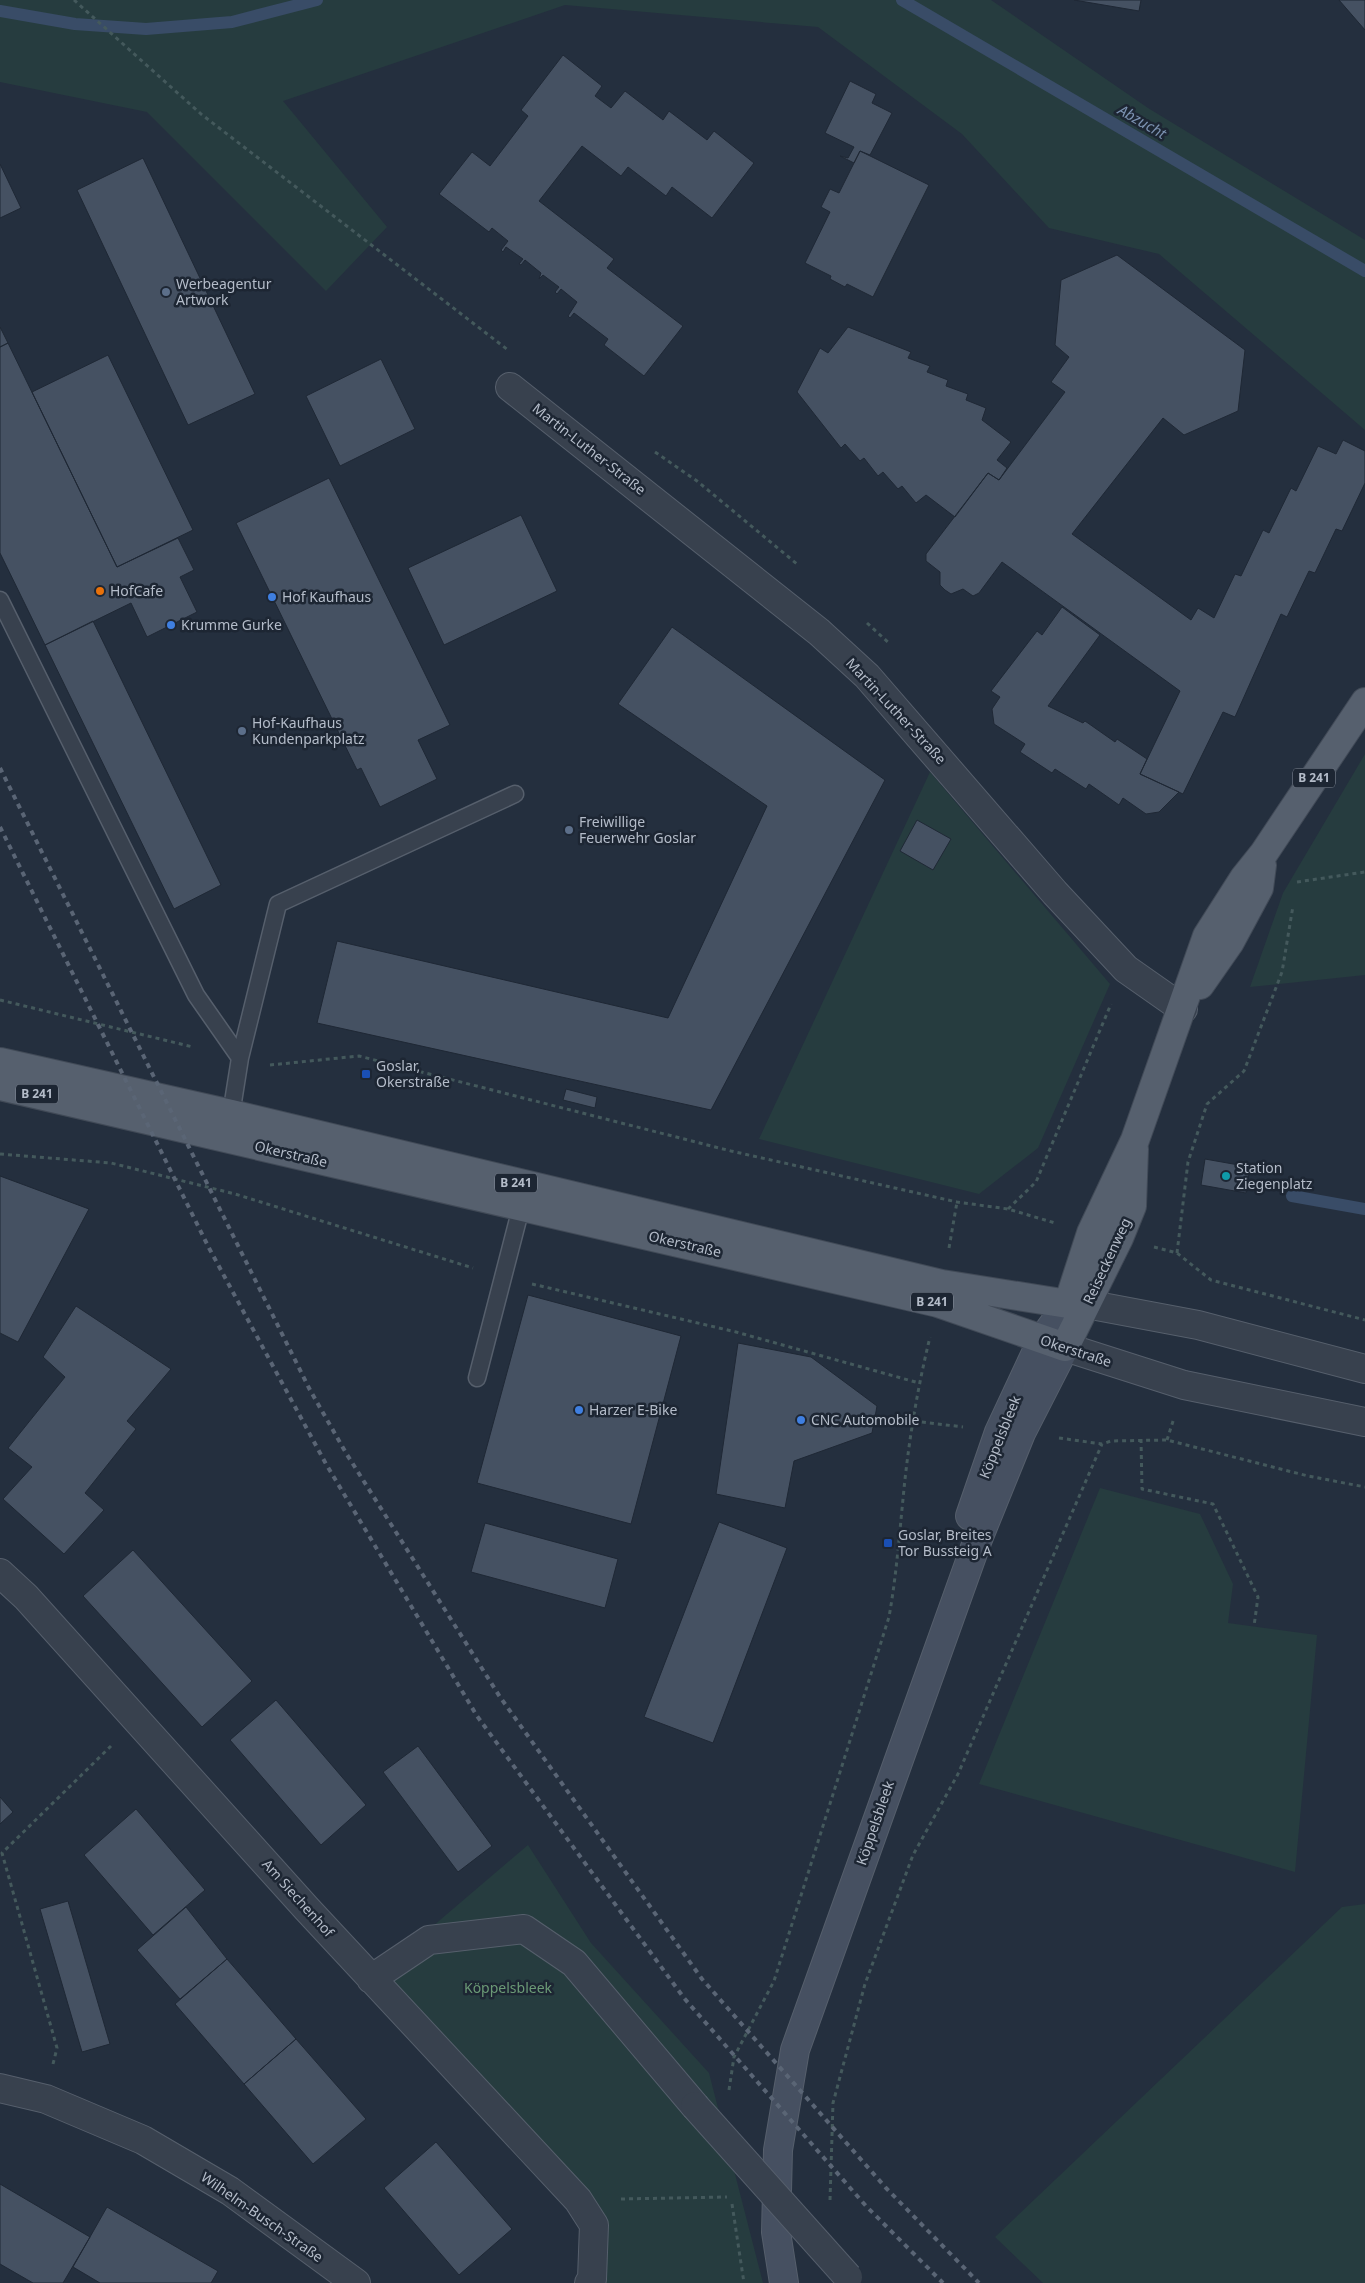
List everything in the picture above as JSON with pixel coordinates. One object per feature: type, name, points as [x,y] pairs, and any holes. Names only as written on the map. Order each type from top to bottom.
[{"type":"main road","name":"Reiseckenweg","points":[[1053,1344],[1132,1206],[1135,1140],[1183,1009],[1230,942],[1255,896],[1259,888],[1264,853],[1365,702]]},
{"type":"main road","name":"Okerstraße","points":[[0,1062],[229,1127],[524,1196],[942,1284],[1077,1304]]},
{"type":"main road","name":"Okerstraße","points":[[0,1086],[229,1127]]},
{"type":"main road","name":"Okerstraße","points":[[524,1196],[938,1303],[1053,1344]]},
{"type":"street","name":"Martin-Luther-Straße","points":[[510,387],[819,632],[867,676],[1055,893],[1126,969],[1183,1009]]},
{"type":"street","name":"Okerstraße","points":[[1077,1304],[1198,1325],[1365,1368]]},
{"type":"street","name":"Okerstraße","points":[[1053,1344],[1184,1385],[1365,1422]]},
{"type":"street","name":"Köppelsbleek","points":[[784,2283],[776,2232],[778,2150],[795,2050],[947,1625],[963,1538],[999,1432],[1053,1344]]},
{"type":"street","name":"Am Siechenhof","points":[[0,1573],[26,1597],[372,1979],[578,2200],[594,2225],[592,2279],[589,2283]]},
{"type":"street","points":[[372,1979],[429,1940],[524,1929],[574,1963],[695,2106],[850,2280]]},
{"type":"street","name":"Wilhelm-Busch-Straße","points":[[0,2088],[46,2099],[143,2140],[230,2191],[356,2283]]},
{"type":"lane","points":[[0,600],[196,995],[240,1058]]},
{"type":"lane","points":[[229,1127],[240,1058],[278,904],[515,794]]},
{"type":"lane","points":[[477,1378],[524,1196]]},
{"type":"path","points":[[74,0],[139,56]]},
{"type":"path","points":[[1295,891],[1297,882],[1365,872]]},
{"type":"path","points":[[1294,900],[1282,972],[1244,1071],[1207,1104],[1188,1162],[1177,1252],[1211,1280],[1365,1320]]},
{"type":"path","points":[[0,1000],[270,1065],[360,1056],[731,1151],[957,1202],[1008,1209],[1036,1182],[1126,969]]},
{"type":"path","points":[[0,1154],[111,1163],[235,1194],[396,1246],[502,1277],[736,1332],[919,1383],[903,1497],[897,1576],[889,1617],[774,1981],[734,2057],[728,2096]]},
{"type":"path","points":[[1141,1440],[1142,1488],[1213,1504],[1258,1597],[1254,1626]]},
{"type":"path","points":[[830,2210],[832,2103],[865,1984],[913,1855],[958,1774],[1102,1444],[1111,1441],[1167,1440],[1308,1476],[1365,1488]]},
{"type":"path","points":[[46,2099],[57,2048],[2,1853],[137,1720]]},
{"type":"path","points":[[578,2200],[731,2197],[744,2283]]},
{"type":"green space","points":[[0,0],[991,0],[1148,108],[1365,240],[1365,430],[1159,254],[1049,228],[962,134],[818,27],[565,5],[283,101],[387,227],[326,291],[147,112],[0,82]]},
{"type":"green space","points":[[1365,754],[1365,975],[1250,987],[1283,893]]},
{"type":"green space","points":[[930,772],[1110,984],[1038,1148],[979,1194],[759,1139]]},
{"type":"green space","points":[[1100,1488],[1200,1514],[1233,1584],[1228,1623],[1317,1635],[1295,1872],[979,1784]]},
{"type":"green space","name":"Köppelsbleek","points":[[528,1845],[591,1943],[709,2073],[763,2283],[589,2283],[594,2225],[371,1979]]},
{"type":"green space","points":[[1365,1904],[1365,2283],[1043,2283],[995,2237],[1342,1907]]},
{"type":"building","points":[[1074,0],[1141,0],[1139,11]]},
{"type":"building","points":[[1339,0],[1365,0],[1365,30]]},
{"type":"building","points":[[563,55],[602,86],[595,96],[611,108],[625,91],[663,120],[669,111],[707,140],[714,131],[754,163],[712,218],[672,187],[666,196],[628,167],[621,176],[582,146],[539,201],[614,259],[607,268],[683,326],[644,376],[604,345],[608,339],[574,313],[570,318],[568,316],[577,302],[561,289],[557,294],[555,292],[559,287],[543,275],[539,279],[541,273],[525,260],[521,265],[519,264],[523,259],[506,247],[503,252],[501,250],[508,241],[492,228],[489,232],[439,194],[472,152],[490,166],[528,116],[521,110]]},
{"type":"building","points":[[850,81],[876,94],[872,103],[892,113],[870,155],[860,151],[854,163],[840,156],[848,158],[854,147],[825,133]]},
{"type":"building","points":[[860,151],[929,185],[873,297],[847,284],[845,287],[830,279],[831,276],[805,263],[830,212],[821,207],[830,189],[839,193]]},
{"type":"building","name":"Werbeagentur Artwork","points":[[143,158],[255,394],[188,425],[77,190]]},
{"type":"building","points":[[0,164],[21,208],[0,218]]},
{"type":"building","points":[[1117,255],[1245,350],[1238,411],[1184,435],[1163,418],[1072,534],[1191,620],[1198,608],[1214,618],[1235,574],[1241,576],[1263,530],[1269,533],[1291,488],[1296,491],[1318,446],[1336,454],[1343,440],[1365,451],[1365,483],[1342,531],[1336,529],[1315,573],[1309,571],[1287,617],[1281,614],[1235,717],[1223,712],[1183,794],[1140,774],[1180,691],[1002,562],[979,593],[973,596],[963,589],[951,594],[945,590],[940,585],[940,572],[926,561],[926,554],[988,473],[999,480],[1065,392],[1051,382],[1069,357],[1055,345],[1061,280]]},
{"type":"building","points":[[0,327],[8,343],[0,347]]},
{"type":"building","points":[[848,327],[911,352],[908,358],[930,366],[927,372],[948,380],[946,386],[968,394],[966,400],[986,408],[982,420],[1011,442],[997,460],[1007,468],[999,480],[988,473],[955,517],[926,495],[916,503],[902,486],[898,489],[883,472],[878,476],[864,458],[860,461],[845,444],[841,448],[797,392],[820,348],[828,353]]},
{"type":"building","points":[[8,343],[117,567],[178,538],[194,570],[180,577],[197,612],[147,637],[131,603],[45,645],[0,553],[0,347]]},
{"type":"building","points":[[108,355],[193,530],[117,567],[32,392]]},
{"type":"building","points":[[381,359],[415,429],[340,466],[306,396]]},
{"type":"building","points":[[329,478],[450,725],[418,740],[437,779],[380,807],[361,768],[357,770],[236,523]]},
{"type":"building","points":[[521,515],[557,591],[444,645],[408,568]]},
{"type":"building","points":[[1062,607],[1100,635],[1048,706],[1083,723],[1085,721],[1115,742],[1117,739],[1147,759],[1140,774],[1179,792],[1159,812],[1146,814],[1123,798],[1119,805],[1089,784],[1086,789],[1055,769],[1052,773],[1020,752],[1025,744],[994,724],[992,709],[1000,697],[991,691],[1037,631],[1042,635]]},
{"type":"building","points":[[93,621],[221,885],[174,909],[45,645]]},
{"type":"building","points":[[672,627],[885,780],[711,1110],[317,1023],[337,941],[668,1018],[767,806],[618,704]]},
{"type":"building","points":[[917,820],[951,839],[933,870],[900,851]]},
{"type":"building","points":[[566,1089],[597,1097],[595,1108],[563,1100]]},
{"type":"building","name":"Station Ziegenplatz","points":[[1205,1159],[1250,1167],[1246,1193],[1201,1185]]},
{"type":"building","points":[[0,1176],[89,1209],[18,1342],[0,1333]]},
{"type":"building","name":"Harzer E-Bike","points":[[528,1295],[681,1336],[631,1524],[477,1483]]},
{"type":"building","points":[[76,1306],[171,1369],[127,1421],[136,1429],[85,1493],[104,1510],[64,1554],[3,1499],[32,1467],[8,1448],[65,1377],[43,1357]]},
{"type":"building","name":"CNC Automobile","points":[[738,1343],[811,1357],[877,1406],[872,1433],[794,1461],[785,1508],[716,1494]]},
{"type":"building","points":[[719,1522],[787,1548],[713,1743],[644,1717]]},
{"type":"building","points":[[485,1523],[618,1559],[605,1608],[471,1572]]},
{"type":"building","points":[[133,1550],[252,1681],[202,1727],[83,1596]]},
{"type":"building","points":[[276,1700],[366,1805],[321,1845],[230,1740]]},
{"type":"building","points":[[418,1746],[492,1846],[458,1872],[383,1772]]},
{"type":"building","points":[[0,1797],[13,1812],[0,1824]]},
{"type":"building","points":[[136,1809],[205,1890],[153,1935],[84,1855]]},
{"type":"building","points":[[68,1901],[110,2044],[82,2052],[40,1909]]},
{"type":"building","points":[[186,1907],[227,1959],[180,1999],[137,1950]]},
{"type":"building","points":[[227,1959],[296,2039],[244,2084],[175,2004]]},
{"type":"building","points":[[296,2039],[366,2119],[313,2164],[244,2084]]},
{"type":"building","points":[[436,2142],[512,2229],[459,2275],[384,2188]]},
{"type":"building","points":[[0,2184],[90,2237],[63,2283],[33,2283],[0,2264]]},
{"type":"building","points":[[107,2207],[218,2271],[211,2283],[100,2283],[73,2267]]},
{"type":"waterway","name":"Abzucht","points":[[0,11],[75,24],[146,29],[232,22],[317,0]]},
{"type":"waterway","name":"Abzucht","points":[[902,0],[1365,271]]},
{"type":"waterway","points":[[1292,1196],[1365,1209]]},
{"type":"railway","points":[[0,768],[310,1390],[346,1453],[500,1697],[702,1979],[886,2188],[979,2283]]},
{"type":"railway","points":[[0,827],[209,1248],[326,1464],[477,1716],[684,1998],[866,2206],[943,2283]]},
{"type":"place","name":"Werbeagentur Artwork","points":[[166,292]]},
{"type":"place","name":"HofCafe","points":[[100,591]]},
{"type":"place","name":"Hof Kaufhaus","points":[[272,597]]},
{"type":"place","name":"Krumme Gurke","points":[[171,625]]},
{"type":"place","name":"Hof-Kaufhaus Kundenparkplatz","points":[[242,731]]},
{"type":"place","name":"Freiwillige Feuerwehr Goslar","points":[[569,830]]},
{"type":"place","name":"Goslar, Okerstraße","points":[[366,1074]]},
{"type":"place","name":"Station Ziegenplatz","points":[[1226,1176]]},
{"type":"place","name":"Harzer E-Bike","points":[[579,1410]]},
{"type":"place","name":"CNC Automobile","points":[[801,1420]]},
{"type":"place","name":"Goslar, Breites Tor Bussteig A","points":[[888,1543]]}]
